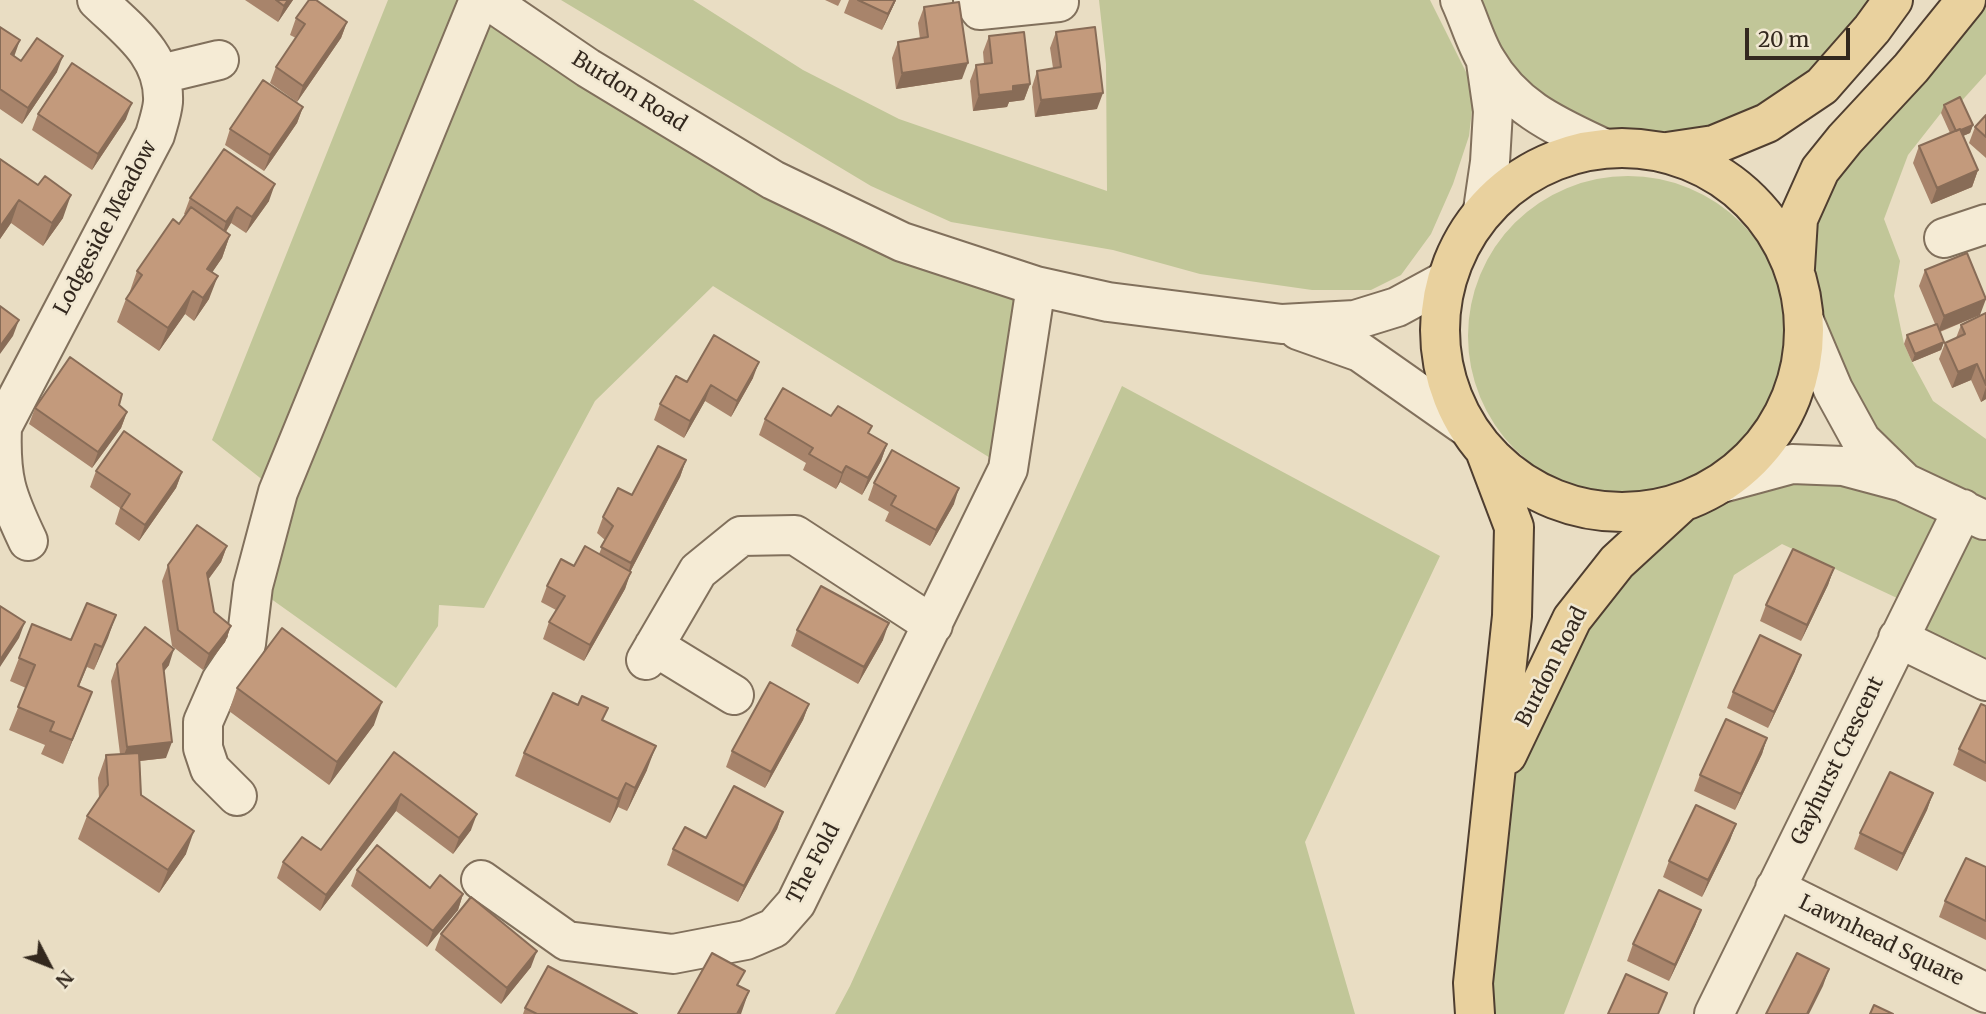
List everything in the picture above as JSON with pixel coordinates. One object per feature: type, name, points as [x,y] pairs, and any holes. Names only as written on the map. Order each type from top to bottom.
[{"type":"main road","points":[[1667,152],[1714,145],[1767,123],[1822,86],[1893,0]]},
{"type":"main road","points":[[1795,270],[1798,219],[1821,170],[1845,139],[1911,68],[1966,0]]},
{"type":"main road","name":"Burdon Road","points":[[1475,439],[1542,495],[1610,513],[1680,503],[1722,483],[1751,459],[1775,430],[1792,396],[1802,360],[1805,323],[1795,270],[1775,229],[1746,195],[1710,168],[1667,152],[1601,147],[1536,167],[1483,210],[1445,281],[1439,348],[1475,439],[1514,527],[1512,616],[1473,983],[1475,1014]]},
{"type":"main road","name":"Burdon Road","points":[[1495,780],[1572,619],[1617,562],[1680,503]]},
{"type":"street","name":"Lodgeside Meadow","points":[[28,541],[8,498],[1,463],[1,426],[155,135],[163,104],[161,74],[145,46],[97,0]]},
{"type":"street","points":[[237,796],[210,769],[203,748],[203,722],[221,681],[246,644],[253,586],[278,492],[479,0]]},
{"type":"street","name":"Burdon Road","points":[[488,0],[588,68],[773,180],[902,242],[1036,286],[1108,302],[1282,324]]},
{"type":"street","points":[[974,0],[980,10],[1059,2]]},
{"type":"street","points":[[1460,0],[1485,60],[1493,111],[1490,162],[1483,210]]},
{"type":"street","points":[[161,74],[219,60]]},
{"type":"street","points":[[1485,60],[1510,93],[1546,121],[1601,147]]},
{"type":"street","points":[[1944,238],[1986,224]]},
{"type":"street","points":[[1282,324],[1355,320],[1397,307],[1445,281]]},
{"type":"street","name":"The Fold","points":[[481,880],[567,941],[673,954],[746,940],[774,928],[796,903],[1008,469],[1036,286]]},
{"type":"street","points":[[1805,323],[1833,389],[1861,440],[1903,482]]},
{"type":"street","points":[[1282,324],[1360,352],[1475,439]]},
{"type":"street","points":[[1722,483],[1792,464],[1843,466],[1903,482],[1975,515]]},
{"type":"street","name":"Gayhurst Crescent","points":[[1714,1014],[1898,638],[1975,515]]},
{"type":"street","points":[[734,695],[650,653],[698,571],[741,536],[795,535],[933,625]]},
{"type":"street","points":[[1898,638],[1986,681]]},
{"type":"street","name":"Lawnhead Square","points":[[1775,888],[1986,993]]},
{"type":"green space","points":[[388,0],[488,0],[773,180],[1036,286],[1008,469],[713,286],[595,401],[484,608],[439,605],[438,626],[396,688],[253,586],[278,492],[212,440]]},
{"type":"green space","points":[[561,0],[693,0],[803,70],[899,119],[1107,191],[1106,64],[1099,0],[1430,0],[1467,74],[1473,101],[1469,136],[1453,184],[1431,234],[1401,275],[1371,290],[1312,290],[1200,274],[1113,250],[951,222],[871,186]]},
{"type":"green space","points":[[1460,0],[1893,0],[1822,86],[1667,152],[1601,147],[1546,121]]},
{"type":"green space","points":[[1966,0],[1986,0],[1986,74],[1957,106],[1941,113],[1908,155],[1884,219],[1900,261],[1894,296],[1904,344],[1912,362],[1933,401],[1986,439],[1986,681],[1898,638],[1914,606],[1782,544],[1734,575],[1564,1014],[1475,1014],[1495,780],[1572,619],[1680,504],[1722,483],[1901,481],[1805,323],[1795,270],[1798,219]]},
{"type":"green space","points":[[1628,176],[1659,179],[1689,188],[1730,212],[1752,234],[1776,275],[1785,305],[1788,336],[1785,367],[1776,397],[1752,438],[1730,460],[1689,484],[1659,493],[1628,496],[1597,493],[1567,484],[1526,460],[1504,438],[1480,397],[1471,367],[1468,336],[1471,305],[1480,275],[1504,234],[1526,212],[1567,188],[1597,179]]},
{"type":"green space","points":[[1122,386],[1440,556],[1305,842],[1355,1014],[835,1014],[850,986]]},
{"type":"building","points":[[276,0],[288,0],[284,6]]},
{"type":"building","points":[[309,0],[316,0],[347,22],[303,86],[276,67],[305,24],[296,18]]},
{"type":"building","points":[[858,0],[895,0],[888,14]]},
{"type":"building","points":[[959,2],[968,63],[902,73],[898,42],[928,37],[924,7]]},
{"type":"building","points":[[0,27],[20,40],[11,54],[21,61],[37,38],[63,56],[28,108],[0,89]]},
{"type":"building","points":[[1095,27],[1103,93],[1041,100],[1037,71],[1061,67],[1056,32]]},
{"type":"building","points":[[1024,32],[1030,84],[1013,86],[1013,91],[979,95],[976,65],[992,63],[989,36]]},
{"type":"building","points":[[72,63],[132,103],[98,154],[38,114]]},
{"type":"building","points":[[263,80],[303,107],[270,155],[230,129]]},
{"type":"building","points":[[1960,97],[1973,125],[1956,131],[1944,105]]},
{"type":"building","points":[[1986,115],[1986,137],[1975,127]]},
{"type":"building","points":[[1960,129],[1978,170],[1937,188],[1919,146]]},
{"type":"building","points":[[224,149],[275,184],[252,217],[237,207],[226,222],[190,198]]},
{"type":"building","points":[[0,159],[38,185],[45,176],[71,195],[52,223],[19,200],[0,227]]},
{"type":"building","points":[[191,207],[230,235],[207,269],[218,276],[203,298],[193,291],[168,328],[126,299],[142,275],[137,271],[173,219],[179,224]]},
{"type":"building","points":[[1967,253],[1986,299],[1944,316],[1925,270]]},
{"type":"building","points":[[0,306],[19,320],[0,346]]},
{"type":"building","points":[[1986,313],[1986,385],[1977,364],[1958,372],[1945,343],[1965,334],[1961,325]]},
{"type":"building","points":[[1937,324],[1944,342],[1915,354],[1907,335]]},
{"type":"building","points":[[714,335],[759,362],[737,401],[711,385],[690,421],[660,404],[676,376],[687,382]]},
{"type":"building","points":[[70,357],[122,394],[119,405],[127,412],[98,452],[35,408]]},
{"type":"building","points":[[783,388],[831,416],[838,406],[872,426],[868,433],[887,444],[868,478],[846,466],[842,473],[809,454],[813,448],[765,419]]},
{"type":"building","points":[[124,431],[182,472],[145,525],[121,508],[130,494],[96,471]]},
{"type":"building","points":[[658,446],[686,460],[631,563],[601,547],[613,526],[603,517],[618,488],[632,495]]},
{"type":"building","points":[[892,450],[959,488],[936,530],[891,505],[896,496],[874,483]]},
{"type":"building","points":[[197,525],[227,546],[207,573],[214,612],[231,626],[209,654],[178,630],[168,565]]},
{"type":"building","points":[[585,546],[631,572],[590,645],[549,622],[565,596],[547,586],[561,559],[574,566]]},
{"type":"building","points":[[1793,549],[1834,568],[1807,625],[1766,605]]},
{"type":"building","points":[[821,586],[889,623],[864,667],[797,630]]},
{"type":"building","points":[[87,603],[116,615],[102,647],[95,644],[78,686],[92,692],[72,740],[50,731],[54,722],[18,707],[35,665],[19,658],[32,624],[71,640]]},
{"type":"building","points":[[0,606],[25,622],[0,660]]},
{"type":"building","points":[[145,627],[174,649],[163,664],[172,742],[127,747],[117,664]]},
{"type":"building","points":[[282,628],[382,702],[337,762],[237,688]]},
{"type":"building","points":[[1760,635],[1801,655],[1774,712],[1733,692]]},
{"type":"building","points":[[770,682],[809,704],[771,772],[732,751]]},
{"type":"building","points":[[553,693],[578,705],[582,696],[608,708],[602,720],[656,746],[635,788],[626,783],[618,799],[524,753]]},
{"type":"building","points":[[1981,704],[1986,706],[1986,763],[1959,749]]},
{"type":"building","points":[[1726,719],[1767,738],[1741,794],[1700,775]]},
{"type":"building","points":[[394,752],[477,814],[459,838],[401,794],[326,895],[283,862],[302,837],[321,850]]},
{"type":"building","points":[[139,753],[141,795],[194,831],[168,870],[87,816],[108,785],[106,755]]},
{"type":"building","points":[[1890,772],[1933,793],[1903,854],[1860,833]]},
{"type":"building","points":[[734,786],[783,812],[744,886],[673,849],[685,827],[706,838]]},
{"type":"building","points":[[1696,805],[1736,824],[1708,880],[1669,861]]},
{"type":"building","points":[[377,845],[430,888],[440,875],[463,894],[433,931],[357,870]]},
{"type":"building","points":[[1966,858],[1986,867],[1986,921],[1945,901]]},
{"type":"building","points":[[1659,890],[1701,910],[1675,965],[1633,944]]},
{"type":"building","points":[[471,897],[537,951],[507,988],[441,934]]},
{"type":"building","points":[[712,953],[745,971],[737,985],[749,991],[737,1014],[678,1014]]},
{"type":"building","points":[[1797,953],[1829,969],[1807,1014],[1766,1014]]},
{"type":"building","points":[[548,966],[637,1014],[537,1014],[525,1008]]},
{"type":"building","points":[[1626,974],[1667,993],[1658,1014],[1608,1014]]},
{"type":"building","points":[[1874,1005],[1893,1014],[1870,1014]]}]
